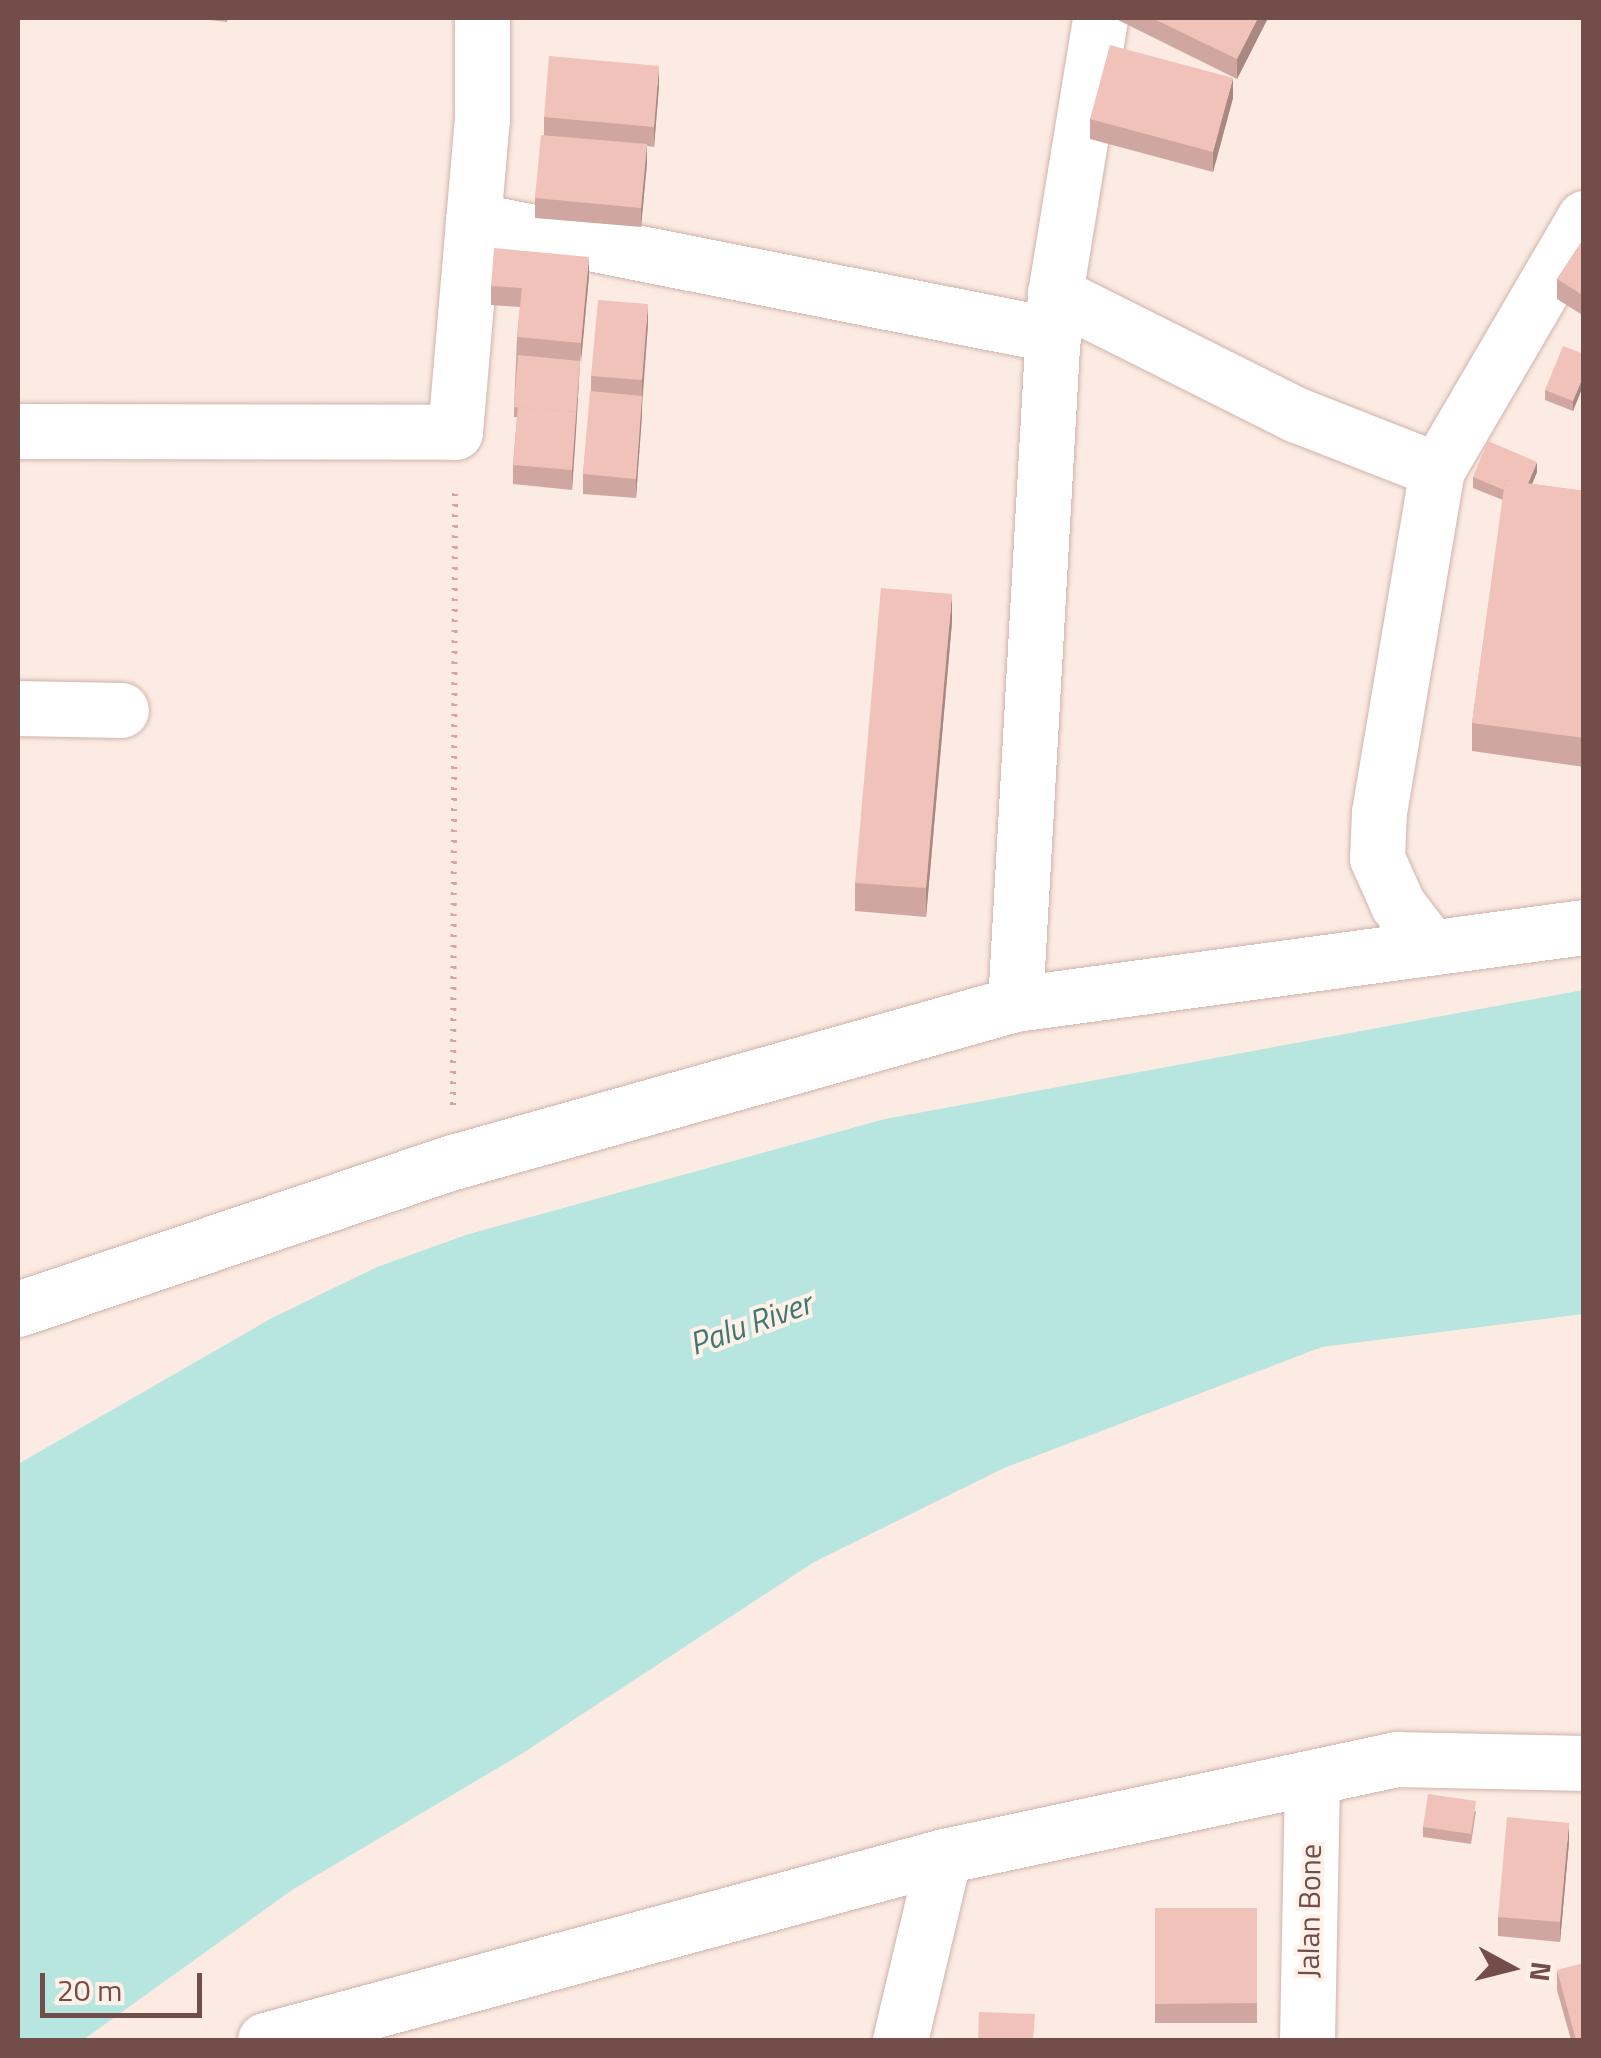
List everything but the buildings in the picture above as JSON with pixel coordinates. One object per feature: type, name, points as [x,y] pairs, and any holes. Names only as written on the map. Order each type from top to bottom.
[{"type":"street","points":[[18,431],[455,432],[473,220],[482,18]]},
{"type":"street","points":[[1015,1004],[1054,315],[1100,18]]},
{"type":"street","points":[[1429,945],[1398,905],[1376,858],[1437,470],[1584,218]]},
{"type":"street","points":[[473,220],[1054,315],[1437,470]]},
{"type":"street","points":[[18,708],[121,710]]},
{"type":"street","points":[[18,1309],[453,1162],[1015,1004],[1584,927]]},
{"type":"street","points":[[266,2040],[471,1979],[944,1856],[1312,1782],[1397,1759],[1584,1763]]},
{"type":"street","name":"Jalan Bone","points":[[1307,2040],[1312,1782]]},
{"type":"street","points":[[900,2040],[944,1856]]},
{"type":"path","points":[[453,1162],[455,432]]},
{"type":"water","name":"Palu River","points":[[1583,990],[1583,1314],[1322,1347],[1004,1468],[814,1562],[523,1753],[292,1890],[83,2040],[18,2040],[18,1464],[272,1318],[377,1267],[466,1235],[885,1119]]}]
